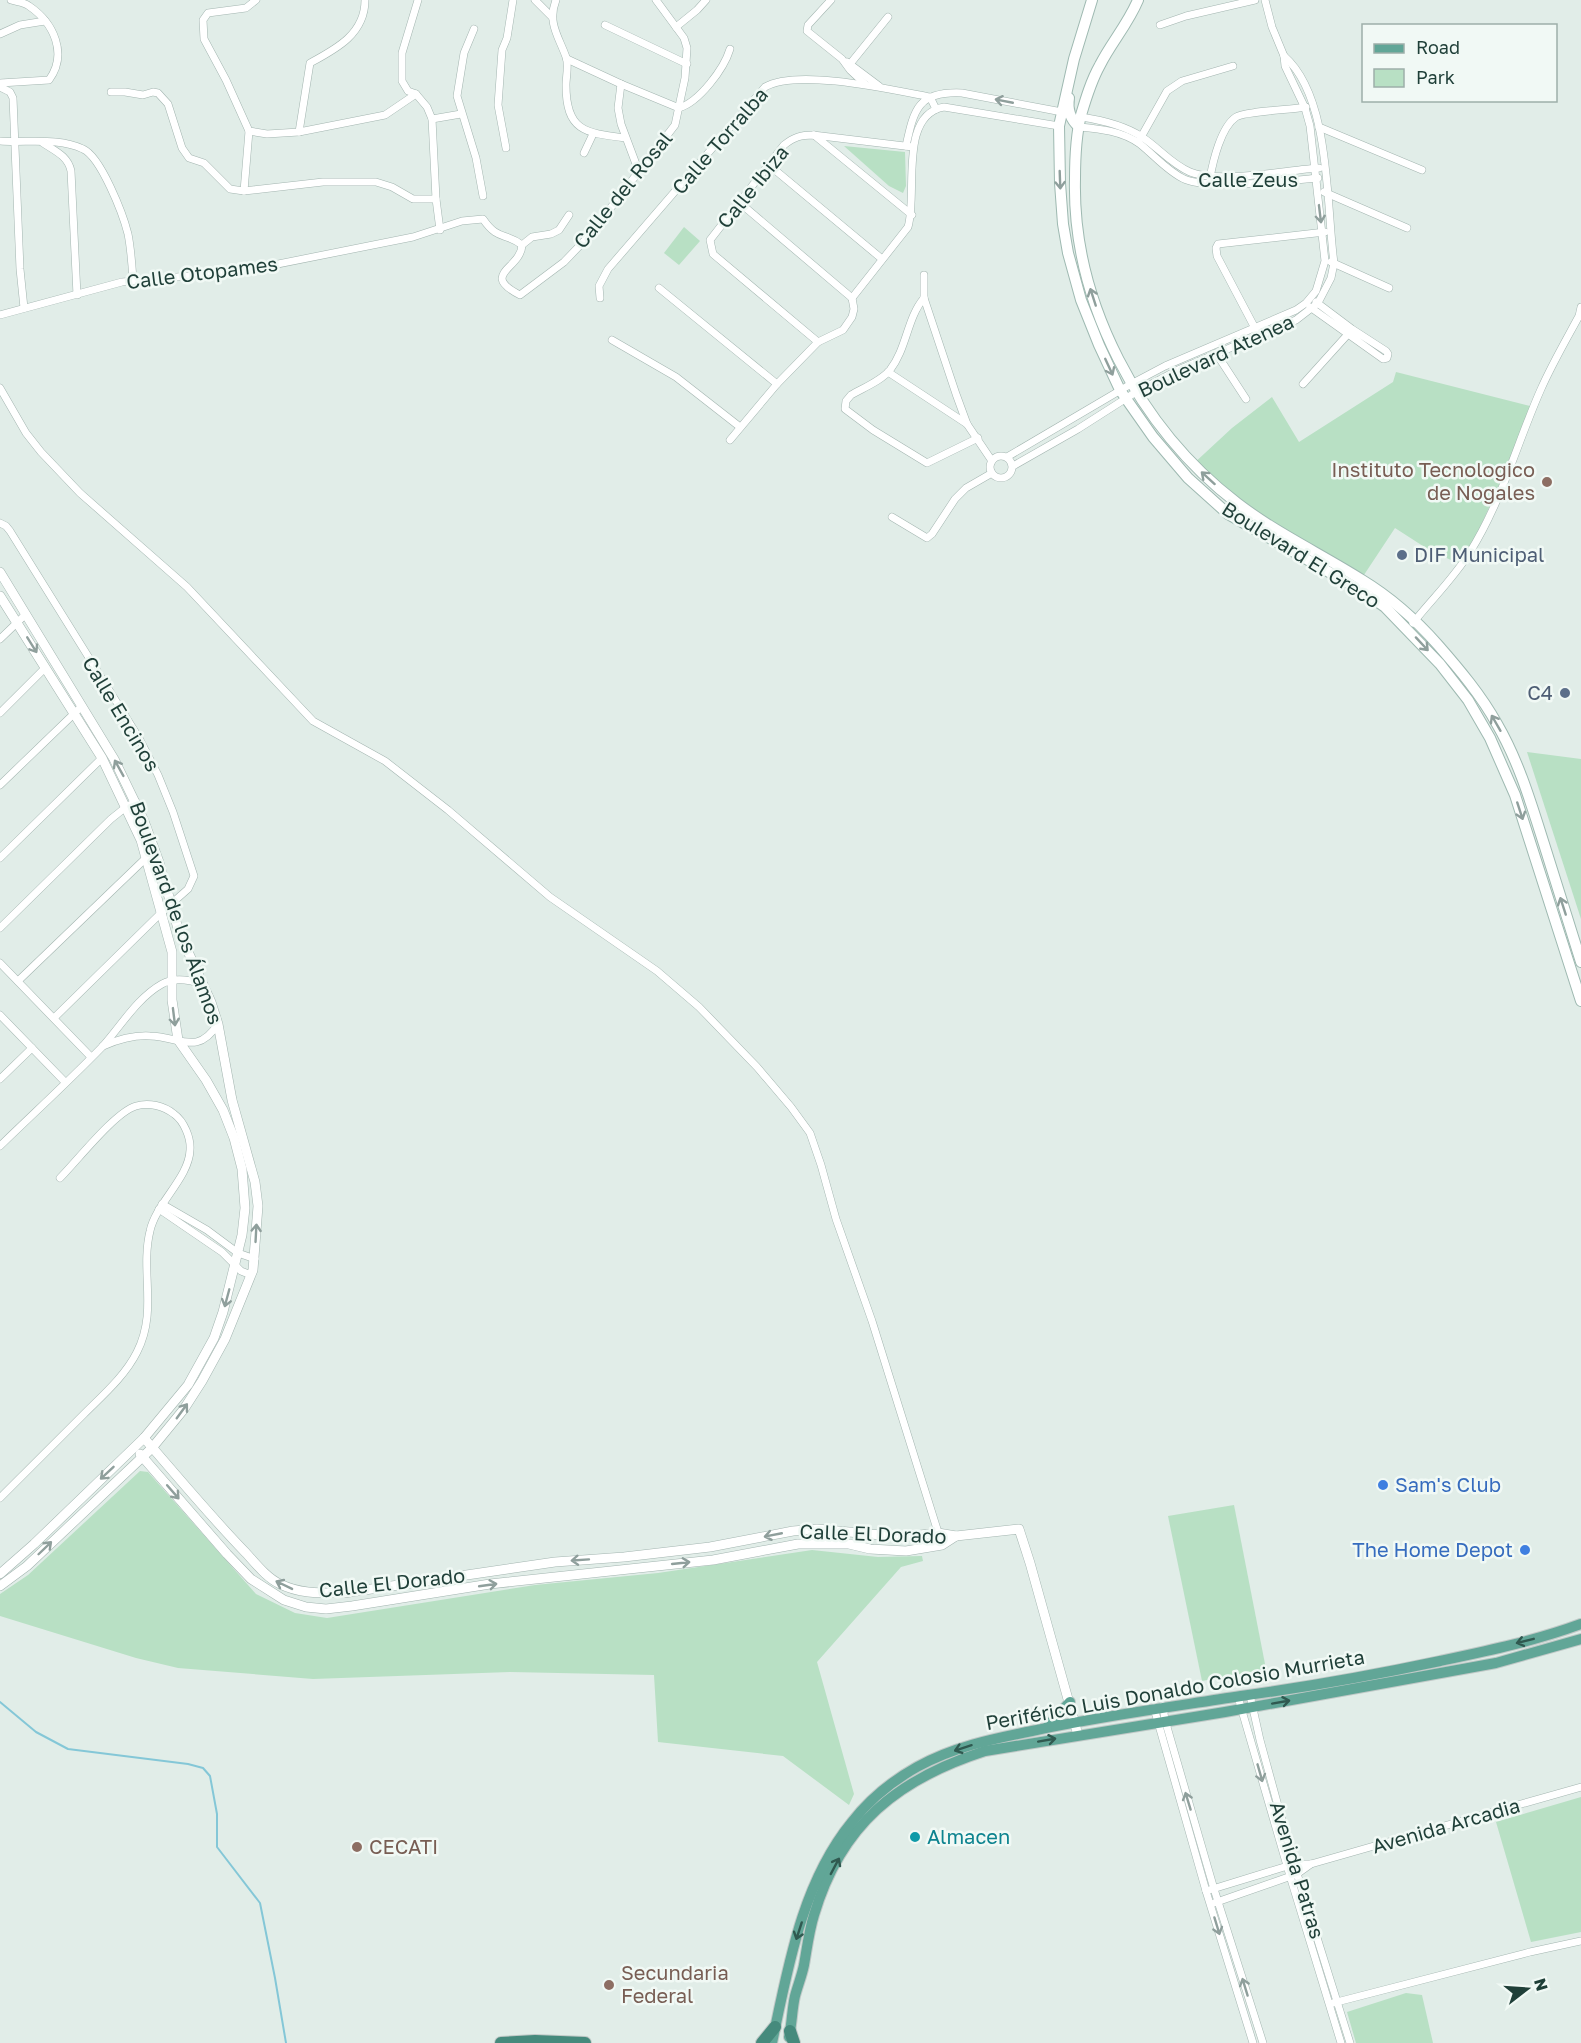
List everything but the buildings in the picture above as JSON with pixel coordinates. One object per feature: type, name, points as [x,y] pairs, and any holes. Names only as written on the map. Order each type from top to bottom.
[{"type":"highway","points":[[762,2043],[775,2027]]},
{"type":"highway","points":[[501,2043],[535,2041],[585,2043]]},
{"type":"main road","name":"Boulevard El Greco","points":[[1092,0],[1074,59],[1059,126],[1062,224],[1081,300],[1123,395],[1153,437],[1188,478],[1228,514],[1362,591],[1411,624],[1468,700],[1490,738],[1515,795],[1578,979],[1581,1001]]},
{"type":"main road","name":"Boulevard El Greco","points":[[1138,0],[1130,18],[1100,64],[1077,122],[1074,188],[1078,235],[1097,308],[1134,388],[1182,453],[1238,504],[1362,580],[1460,671],[1482,700],[1512,753],[1524,780],[1581,962]]},
{"type":"main road","points":[[1059,154],[1077,122],[1068,105],[1074,59]]},
{"type":"main road","name":"Periférico Luis Donaldo Colosio Murrieta","points":[[772,2043],[796,1938],[814,1885],[830,1852],[852,1821],[887,1786],[917,1767],[982,1741],[1075,1721],[1377,1674],[1491,1650],[1554,1634],[1581,1624]]},
{"type":"main road","name":"Periférico Luis Donaldo Colosio Murrieta","points":[[791,2039],[795,1997],[814,1915],[825,1884],[853,1835],[872,1814],[907,1785],[954,1761],[985,1751],[1496,1664],[1581,1639]]},
{"type":"main road","points":[[1046,1728],[1070,1702]]},
{"type":"street","points":[[0,85],[46,81],[51,78],[59,49],[57,40],[45,21],[30,6],[11,0]]},
{"type":"street","points":[[244,190],[249,131],[204,39],[203,20],[208,13],[246,8],[256,0]]},
{"type":"street","points":[[299,132],[310,63],[342,45],[357,29],[365,11],[365,0]]},
{"type":"street","points":[[418,0],[402,53],[402,81],[408,91],[416,94],[430,110],[440,230]]},
{"type":"street","points":[[506,148],[498,105],[502,50],[507,38],[513,0]]},
{"type":"street","points":[[535,0],[552,17]]},
{"type":"street","points":[[556,0],[552,17],[557,39],[567,59],[566,100],[571,116],[580,128],[592,134],[624,138]]},
{"type":"street","name":"Calle del Rosal","points":[[522,245],[522,251],[502,275],[502,282],[506,288],[520,295],[564,262],[588,237],[673,129],[677,121],[687,64],[687,48],[684,38],[656,0]]},
{"type":"street","points":[[676,27],[706,0]]},
{"type":"street","points":[[831,0],[808,25],[808,32],[881,87]]},
{"type":"street","points":[[1160,25],[1186,16],[1255,0]]},
{"type":"street","name":"Boulevard Atenea","points":[[1134,388],[1296,320],[1331,278],[1334,263],[1317,191],[1310,126],[1272,27],[1265,0]]},
{"type":"street","points":[[850,64],[888,17]]},
{"type":"street","points":[[0,34],[20,25],[45,21]]},
{"type":"street","points":[[605,25],[687,64]]},
{"type":"street","points":[[474,28],[461,67],[457,96],[476,158],[483,196]]},
{"type":"street","points":[[567,59],[679,108],[694,100],[704,90],[721,68],[730,49]]},
{"type":"street","name":"Boulevard Atenea","points":[[1013,466],[1078,429],[1165,366],[1312,303],[1325,261],[1326,177],[1320,127],[1313,106],[1296,70],[1284,56]]},
{"type":"street","points":[[842,59],[865,84]]},
{"type":"street","points":[[1140,139],[1167,91],[1182,81],[1233,66]]},
{"type":"street","name":"Calle Torralba","points":[[600,298],[599,286],[609,269],[765,87],[773,82],[793,79],[865,84],[930,97],[948,92],[962,93],[1062,112]]},
{"type":"street","points":[[621,84],[618,108],[624,138],[639,172]]},
{"type":"street","points":[[0,85],[10,92],[13,98],[20,270],[24,308]]},
{"type":"street","points":[[111,92],[143,95],[158,93],[168,104],[182,148],[189,158],[204,163],[230,189],[244,190],[323,182],[376,182],[393,187],[413,199],[436,199]]},
{"type":"street","points":[[249,131],[267,134],[299,132],[385,115],[416,94]]},
{"type":"street","points":[[852,298],[908,227],[912,215],[910,147],[912,115],[922,102],[930,97],[936,109]]},
{"type":"street","points":[[1210,180],[1217,148],[1227,127],[1236,117],[1313,106]]},
{"type":"street","points":[[910,147],[927,113],[944,107],[1059,126]]},
{"type":"street","points":[[432,119],[461,114]]},
{"type":"street","name":"Calle Zeus","points":[[1077,122],[1140,139],[1173,172],[1183,178],[1265,182],[1326,177]]},
{"type":"street","points":[[1310,126],[1320,127],[1422,170]]},
{"type":"street","points":[[584,153],[592,134]]},
{"type":"street","points":[[813,135],[912,215]]},
{"type":"street","name":"Calle Ibiza","points":[[818,342],[711,251],[710,240],[784,145],[793,138],[813,135],[910,147]]},
{"type":"street","points":[[0,141],[59,143],[84,149],[92,154],[100,164],[126,229],[133,280]]},
{"type":"street","points":[[41,142],[64,157],[69,165],[77,295]]},
{"type":"street","points":[[769,165],[882,259]]},
{"type":"street","name":"Calle Zeus","points":[[1210,180],[1324,167]]},
{"type":"street","points":[[1264,173],[1265,182]]},
{"type":"street","points":[[1317,191],[1327,193],[1407,228]]},
{"type":"street","points":[[730,440],[777,384],[818,342],[843,330],[854,309],[852,298],[740,203]]},
{"type":"street","points":[[522,245],[532,237],[551,234],[559,230],[569,215]]},
{"type":"street","name":"Calle Otopames","points":[[0,315],[133,280],[243,271],[413,237],[462,221],[483,219],[497,235],[514,239],[522,245]]},
{"type":"street","points":[[1259,336],[1217,256],[1218,244],[1326,232]]},
{"type":"street","points":[[1325,261],[1389,288]]},
{"type":"street","points":[[924,275],[924,298],[967,424],[992,461],[992,473],[999,478],[1010,474],[1013,466],[1007,457],[999,457],[992,461]]},
{"type":"street","points":[[659,288],[777,384]]},
{"type":"street","points":[[924,298],[915,310],[907,334],[888,372],[850,396],[846,401],[845,409],[873,430],[927,463],[978,438]]},
{"type":"street","points":[[1312,303],[1383,359],[1387,358],[1386,351],[1350,332]]},
{"type":"street","points":[[1411,624],[1458,570],[1487,521],[1508,476],[1541,390],[1579,316],[1581,307]]},
{"type":"street","points":[[1303,384],[1350,332]]},
{"type":"street","points":[[612,340],[676,377],[740,427]]},
{"type":"street","points":[[1212,346],[1246,399]]},
{"type":"street","points":[[888,372],[967,424]]},
{"type":"street","points":[[0,388],[26,433],[80,493],[187,588],[313,721],[385,761],[448,810],[550,897],[657,971],[699,1007],[757,1067],[791,1107],[810,1133],[942,1545]]},
{"type":"street","name":"Boulevard Atenea","points":[[1007,457],[1072,419],[1123,395]]},
{"type":"street","points":[[1072,419],[1078,429]]},
{"type":"street","points":[[1040,438],[1046,447]]},
{"type":"street","points":[[1025,447],[1030,456]]},
{"type":"street","points":[[892,517],[927,538],[966,488],[992,473]]},
{"type":"street","name":"Calle Encinos","points":[[0,523],[10,531],[139,738],[173,812],[194,876],[188,889],[54,1018]]},
{"type":"street","name":"Boulevard de los Álamos","points":[[0,573],[82,706],[136,802],[152,841],[186,951],[218,1024],[232,1100],[250,1158],[257,1193],[255,1259],[251,1275],[215,1360],[184,1408],[143,1457],[27,1566],[0,1586]]},
{"type":"street","name":"Boulevard de los Álamos","points":[[0,596],[102,758],[147,857],[172,952],[173,1008],[178,1040],[206,1080],[223,1110],[234,1138],[245,1188],[245,1208],[238,1252],[223,1312],[214,1338],[188,1385],[135,1448],[0,1574]]},
{"type":"street","points":[[0,639],[26,614]]},
{"type":"street","points":[[0,712],[45,668]]},
{"type":"street","points":[[0,785],[82,706]]},
{"type":"street","points":[[0,858],[102,758]]},
{"type":"street","points":[[0,928],[111,819],[136,802]]},
{"type":"street","points":[[18,981],[147,857]]},
{"type":"street","points":[[0,963],[91,1056]]},
{"type":"street","points":[[0,1146],[103,1046],[146,997],[162,984],[173,980],[202,984]]},
{"type":"street","points":[[0,1016],[65,1082]]},
{"type":"street","points":[[103,1046],[142,1036],[194,1043],[205,1040],[218,1024]]},
{"type":"street","points":[[0,1079],[32,1048]]},
{"type":"street","points":[[0,1498],[106,1392],[131,1363],[138,1351],[144,1336],[149,1303],[147,1246],[150,1229],[160,1207],[186,1167],[190,1150],[184,1125],[166,1107],[149,1104],[136,1106],[122,1113],[60,1178]]},
{"type":"street","points":[[160,1207],[201,1227],[238,1252],[255,1259]]},
{"type":"street","points":[[160,1207],[195,1235],[222,1252],[242,1271],[251,1275]]},
{"type":"street","points":[[195,1235],[201,1227]]},
{"type":"street","name":"Calle El Dorado","points":[[144,1438],[265,1573],[278,1583],[296,1591],[315,1594],[344,1593],[555,1562],[710,1547],[794,1531],[817,1529],[888,1537],[938,1533],[956,1536]]},
{"type":"street","name":"Calle El Dorado","points":[[135,1448],[251,1579],[284,1600],[306,1607],[326,1609],[352,1606],[490,1584],[713,1560],[798,1544],[840,1544],[906,1551],[942,1545],[956,1536]]},
{"type":"street","points":[[956,1536],[1019,1528],[1078,1735]]},
{"type":"street","points":[[710,1547],[713,1560]]},
{"type":"street","name":"Avenida Patras","points":[[1246,1708],[1250,1695]]},
{"type":"street","name":"Avenida Patras","points":[[1238,1697],[1246,1708],[1333,2003],[1341,2043]]},
{"type":"street","points":[[1159,1707],[1161,1721],[1253,2043]]},
{"type":"street","name":"Avenida Arcadia","points":[[1210,1890],[1291,1865],[1311,1864],[1581,1787]]},
{"type":"street","name":"Avenida Arcadia","points":[[1214,1903],[1294,1875],[1311,1864]]},
{"type":"street","points":[[1214,1903],[1263,2043]]},
{"type":"street","points":[[1333,2003],[1581,1941]]},
{"type":"street","name":"Avenida Patras","points":[[1333,2003],[1350,2043]]},
{"type":"green space","points":[[844,146],[905,152],[906,186],[903,193],[889,186]]},
{"type":"green space","points":[[684,227],[700,241],[679,265],[664,253]]},
{"type":"green space","points":[[1396,372],[1534,407],[1470,550],[1457,563],[1426,548],[1395,528],[1358,584],[1191,466],[1232,428],[1272,397],[1299,442],[1393,382]]},
{"type":"green space","points":[[1527,752],[1581,759],[1581,919]]},
{"type":"green space","points":[[140,1471],[148,1472],[256,1594],[295,1613],[327,1618],[535,1585],[658,1573],[812,1550],[878,1557],[922,1556],[923,1561],[901,1567],[817,1662],[854,1794],[849,1805],[783,1756],[658,1742],[654,1675],[510,1672],[313,1679],[178,1668],[136,1658],[0,1616],[0,1594],[28,1575]]},
{"type":"green space","points":[[1234,1505],[1266,1669],[1202,1681],[1168,1516]]},
{"type":"green space","points":[[1581,1797],[1581,1932],[1531,1942],[1496,1822]]},
{"type":"green space","points":[[1406,1993],[1422,1995],[1433,2043],[1356,2043],[1347,2012]]},
{"type":"waterway","points":[[0,1702],[36,1732],[68,1749],[188,1764],[203,1768],[210,1776],[217,1814],[217,1847],[260,1903],[286,2043]]},
{"type":"place","name":"Instituto Tecnologico de Nogales","points":[[1547,482]]},
{"type":"place","name":"DIF Municipal","points":[[1402,555]]},
{"type":"place","name":"C4","points":[[1565,693]]},
{"type":"place","name":"Sam's Club","points":[[1383,1485]]},
{"type":"place","name":"The Home Depot","points":[[1525,1550]]},
{"type":"place","name":"Almacen","points":[[915,1837]]},
{"type":"place","name":"CECATI","points":[[357,1847]]},
{"type":"place","name":"Secundaria Federal","points":[[609,1985]]}]
